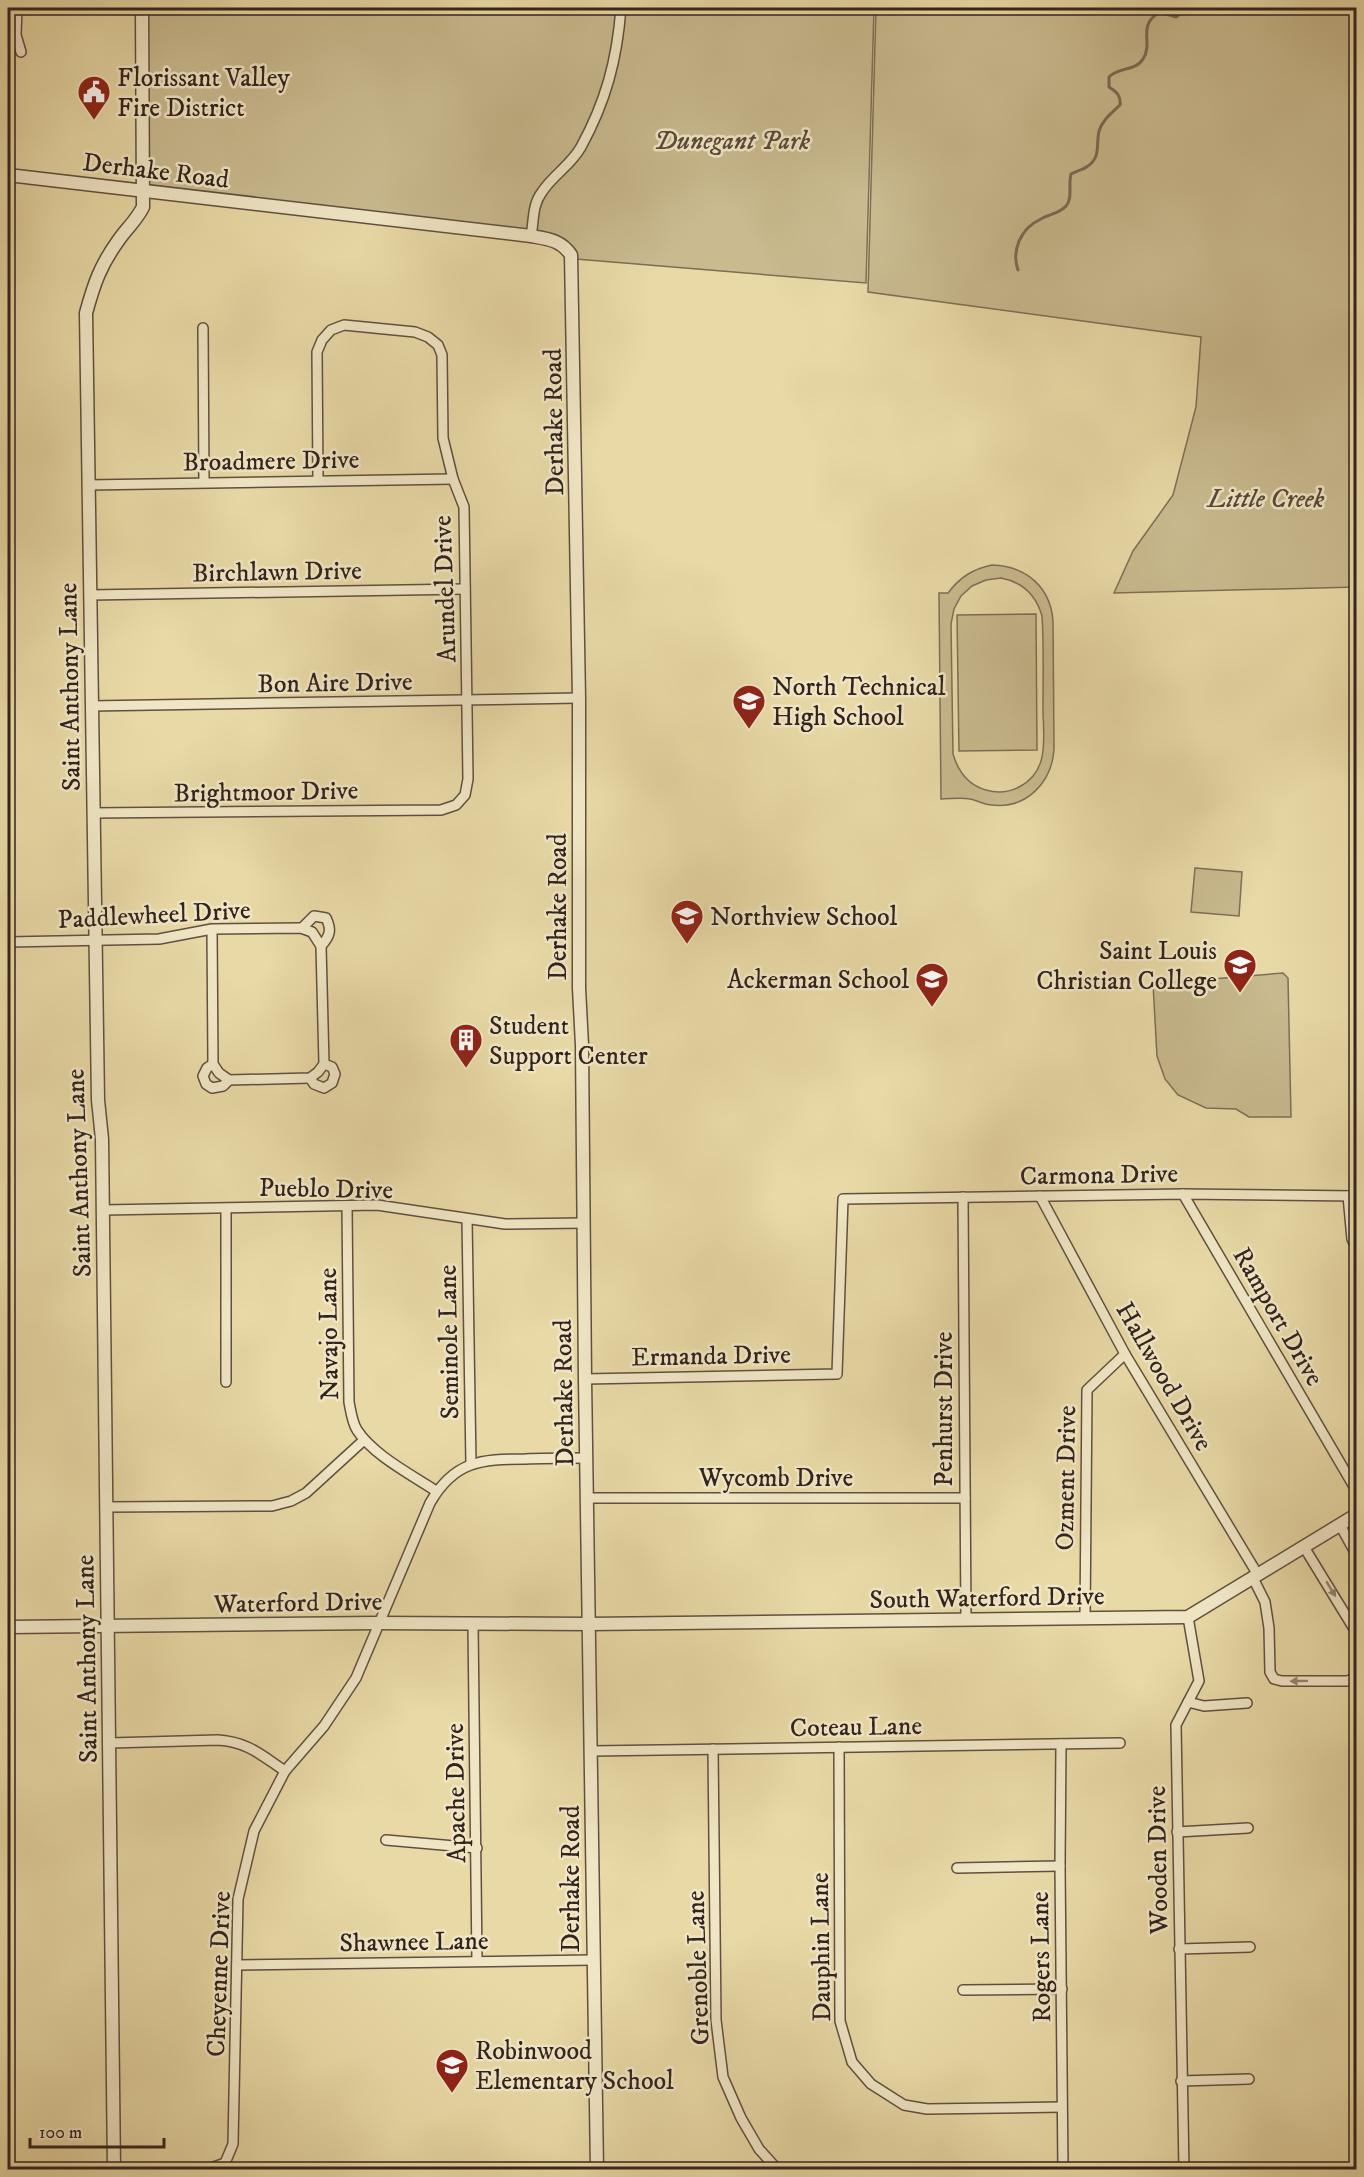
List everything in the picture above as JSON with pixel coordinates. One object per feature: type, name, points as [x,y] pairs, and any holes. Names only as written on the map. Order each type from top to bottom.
[{"type":"street","points":[[16,8],[16,35],[21,52]]},
{"type":"street","name":"Saint Anthony Lane","points":[[114,2169],[102,1139],[98,1100],[86,313],[97,273],[119,240],[137,220],[142,207],[142,8]]},
{"type":"street","points":[[531,236],[534,209],[541,192],[581,147],[604,97],[619,44],[621,8]]},
{"type":"street","name":"Derhake Road","points":[[8,175],[531,236],[555,240],[564,245],[571,255],[579,698],[579,988],[582,1045],[597,2169]]},
{"type":"street","name":"Arundel Drive","points":[[318,480],[317,352],[322,340],[331,330],[344,325],[415,332],[428,337],[438,345],[442,355],[443,438],[453,479],[464,507],[468,701],[468,779],[465,795],[456,805],[441,810]]},
{"type":"street","points":[[203,328],[204,482]]},
{"type":"street","name":"Broadmere Drive","points":[[89,484],[453,479]]},
{"type":"street","name":"Birchlawn Drive","points":[[90,595],[465,589]]},
{"type":"street","name":"Bon Aire Drive","points":[[91,706],[579,698]]},
{"type":"street","name":"Brightmoor Drive","points":[[93,813],[441,810]]},
{"type":"street","name":"Paddlewheel Drive","points":[[8,942],[159,939],[212,929],[302,928],[312,932],[321,946],[329,937],[331,928],[326,918],[314,916],[302,928]]},
{"type":"street","points":[[212,929],[213,1064],[219,1073],[229,1080],[310,1078],[324,1064],[321,946]]},
{"type":"street","points":[[213,1064],[207,1068],[203,1076],[206,1084],[212,1088],[223,1086],[229,1080]]},
{"type":"street","points":[[310,1078],[314,1084],[324,1088],[332,1083],[335,1074],[332,1067],[324,1064]]},
{"type":"street","name":"Carmona Drive","points":[[837,1374],[843,1199],[1183,1194],[1352,1196]]},
{"type":"street","name":"Ramport Drive","points":[[1183,1194],[1356,1490]]},
{"type":"street","name":"Hallwood Drive","points":[[1040,1196],[1125,1354],[1255,1576],[1265,1602],[1269,1629],[1270,1672],[1275,1679],[1282,1681],[1347,1681],[1356,1678]]},
{"type":"street","points":[[1352,1196],[1352,1239],[1356,1247]]},
{"type":"street","name":"Penhurst Drive","points":[[963,1197],[966,1620]]},
{"type":"street","name":"Pueblo Drive","points":[[103,1210],[377,1206],[505,1224],[584,1223]]},
{"type":"street","name":"Navajo Lane","points":[[347,1207],[349,1402],[356,1428],[372,1448],[436,1491]]},
{"type":"street","points":[[226,1209],[226,1382]]},
{"type":"street","name":"Seminole Lane","points":[[467,1220],[471,1464]]},
{"type":"street","name":"Ozment Drive","points":[[1085,1618],[1087,1390],[1125,1354]]},
{"type":"street","name":"Ermanda Drive","points":[[585,1379],[837,1374]]},
{"type":"street","points":[[106,1507],[272,1506],[291,1501],[306,1492],[364,1440]]},
{"type":"street","name":"Cheyenne Drive","points":[[173,2169],[211,2168],[225,2163],[233,2144],[238,1899],[254,1831],[285,1771],[324,1726],[356,1678],[436,1491],[446,1480],[471,1464],[491,1459],[586,1458]]},
{"type":"street","name":"Wycomb Drive","points":[[587,1498],[965,1498]]},
{"type":"street","points":[[1188,1617],[1356,1515]]},
{"type":"street","points":[[1340,1525],[1356,1554]]},
{"type":"street","points":[[1304,1546],[1356,1632]]},
{"type":"street","name":"South Waterford Drive","points":[[589,1624],[1188,1617]]},
{"type":"street","name":"Wooden Drive","points":[[1184,2169],[1181,2108],[1176,1725],[1199,1681],[1188,1617]]},
{"type":"street","name":"Waterford Drive","points":[[8,1627],[378,1623],[589,1624]]},
{"type":"street","name":"Apache Drive","points":[[473,1624],[477,1961]]},
{"type":"street","points":[[1188,1702],[1204,1706],[1247,1703]]},
{"type":"street","points":[[110,1743],[234,1741],[244,1744],[285,1771]]},
{"type":"street","name":"Coteau Lane","points":[[592,1751],[1120,1743]]},
{"type":"street","name":"Rogers Lane","points":[[1061,1744],[1063,2169]]},
{"type":"street","name":"Dauphin Lane","points":[[839,1747],[840,2021],[852,2061],[871,2084],[904,2105],[927,2109],[1062,2107]]},
{"type":"street","name":"Grenoble Lane","points":[[713,1749],[716,2020],[723,2077],[741,2118],[759,2149],[778,2169]]},
{"type":"street","points":[[1177,1832],[1248,1827]]},
{"type":"street","points":[[386,1840],[477,1848]]},
{"type":"street","points":[[957,1868],[1060,1866]]},
{"type":"street","points":[[1179,1949],[1250,1947]]},
{"type":"street","name":"Shawnee Lane","points":[[237,1965],[593,1960]]},
{"type":"street","points":[[963,1990],[1062,1989]]},
{"type":"street","points":[[1181,2081],[1249,2079]]},
{"type":"green space","name":"Dunegant Park","points":[[147,8],[874,8],[866,283],[576,259],[567,242],[550,233],[151,187],[148,183]]},
{"type":"green space","name":"Little Creek","points":[[876,8],[1356,8],[1356,587],[1114,593],[1133,551],[1173,495],[1196,407],[1201,337],[868,292]]},
{"type":"green space","points":[[1005,566],[1035,581],[1048,599],[1053,622],[1054,749],[1052,761],[1043,782],[1035,791],[1016,803],[1005,805],[989,805],[967,798],[941,799],[939,593],[948,593],[962,578],[985,567]],"holes":[[[1001,578],[1022,586],[1032,596],[1042,616],[1044,736],[1041,761],[1033,776],[1020,787],[995,792],[980,788],[969,781],[961,772],[953,754],[951,624],[954,609],[961,596],[972,586],[986,580]]]},
{"type":"green space","points":[[1036,614],[1037,750],[959,751],[957,615]]},
{"type":"green space","points":[[1195,868],[1242,872],[1239,916],[1191,912]]},
{"type":"green space","points":[[1283,973],[1288,978],[1291,1117],[1249,1117],[1236,1109],[1206,1108],[1178,1095],[1165,1079],[1157,1056],[1153,984]]},
{"type":"waterway","points":[[1018,270],[1017,247],[1023,234],[1034,223],[1066,206],[1069,199],[1071,174],[1086,167],[1095,159],[1100,127],[1120,105],[1118,94],[1109,87],[1109,77],[1140,63],[1143,59],[1147,46],[1147,29],[1153,17],[1160,12],[1176,17],[1182,8]]},
{"type":"place","name":"Florissant Valley Fire District","points":[[94,121]]},
{"type":"place","name":"North Technical High School","points":[[749,730]]},
{"type":"place","name":"Northview School","points":[[687,945]]},
{"type":"place","name":"Saint Louis Christian College","points":[[1240,994]]},
{"type":"place","name":"Ackerman School","points":[[932,1008]]},
{"type":"place","name":"Student Support Center","points":[[466,1069]]},
{"type":"place","name":"Robinwood Elementary School","points":[[452,2094]]}]
